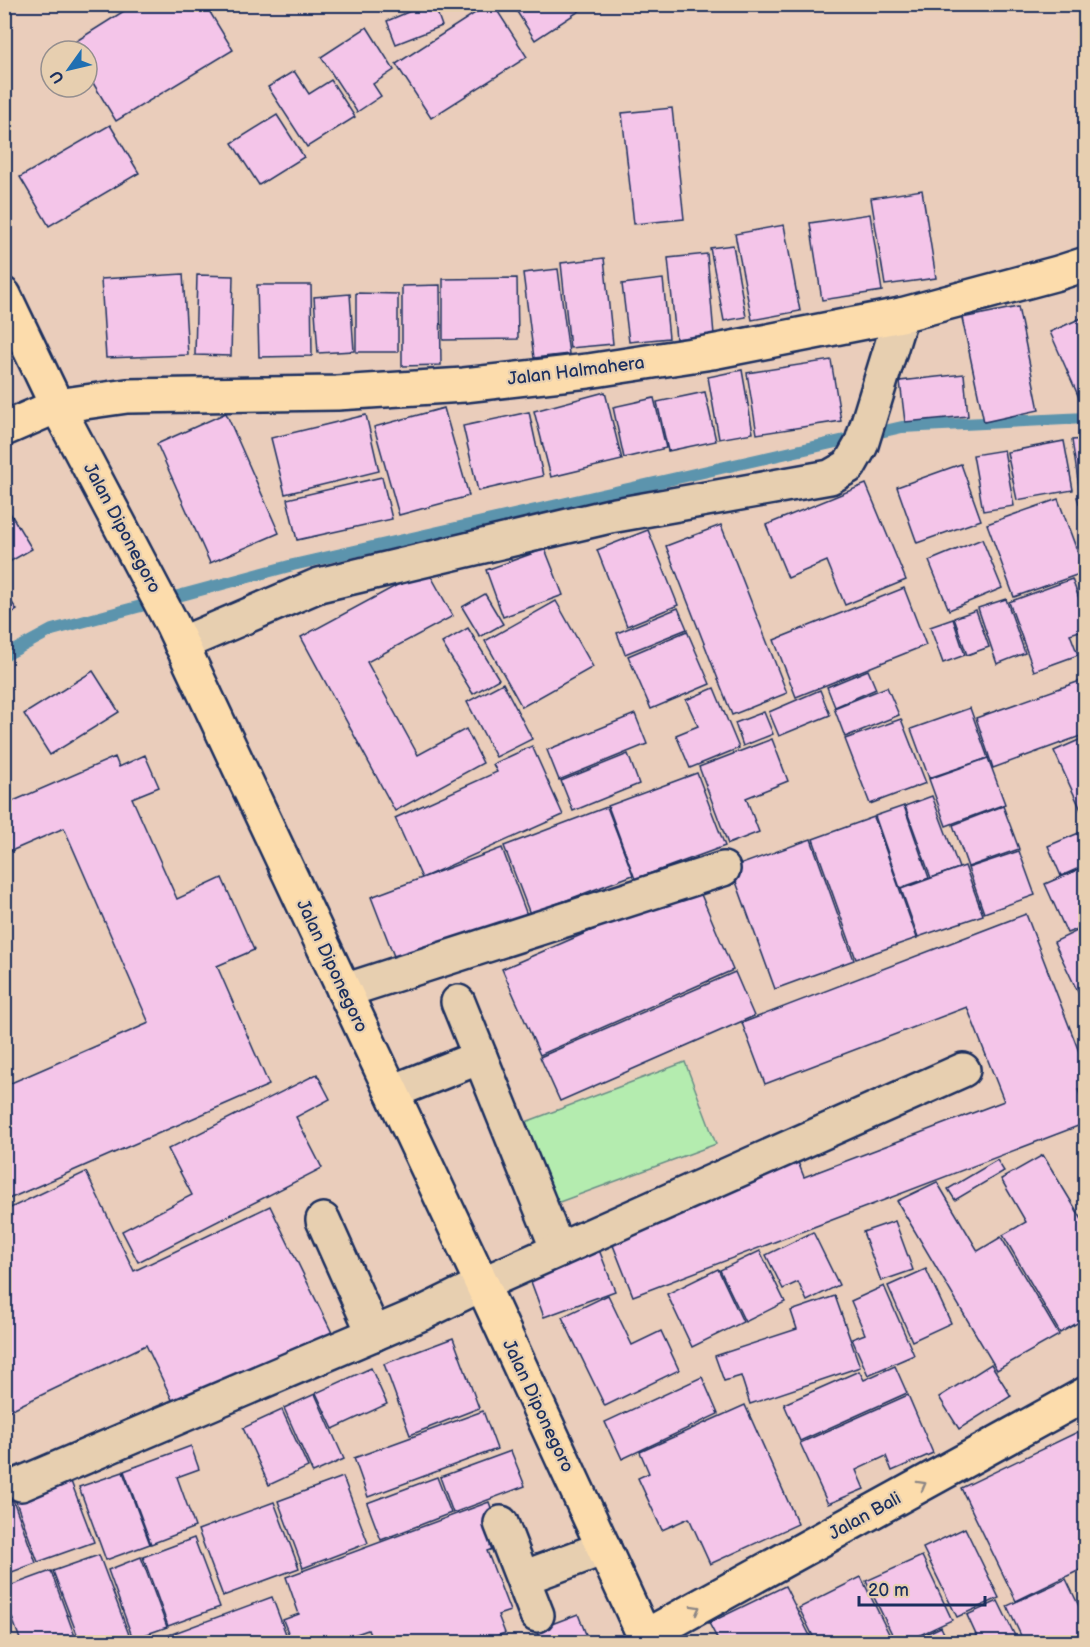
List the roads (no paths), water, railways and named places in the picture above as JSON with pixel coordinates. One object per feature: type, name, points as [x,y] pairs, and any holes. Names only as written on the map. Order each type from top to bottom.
[{"type":"main road","name":"Jalan Halmahera","points":[[4,429],[57,406],[127,396],[337,393],[464,385],[588,371],[712,352],[901,315],[1086,264]]},
{"type":"main road","name":"Jalan Diponegoro","points":[[4,295],[57,406],[177,634],[646,1640]]},
{"type":"main road","name":"Jalan Bali","points":[[646,1640],[1086,1394]]},
{"type":"street","points":[[177,634],[319,585],[610,516],[830,477],[849,466],[866,432],[901,315]]},
{"type":"street","points":[[344,991],[723,869]]},
{"type":"street","points":[[458,1002],[558,1250]]},
{"type":"street","points":[[392,1092],[480,1057]]},
{"type":"street","points":[[21,1484],[425,1312],[482,1284],[963,1070]]},
{"type":"street","points":[[323,1220],[374,1334]]},
{"type":"street","points":[[501,1523],[537,1615]]},
{"type":"street","points":[[523,1578],[604,1548]]},
{"type":"waterway","points":[[4,656],[52,630],[293,565],[902,427],[1086,418]]}]
